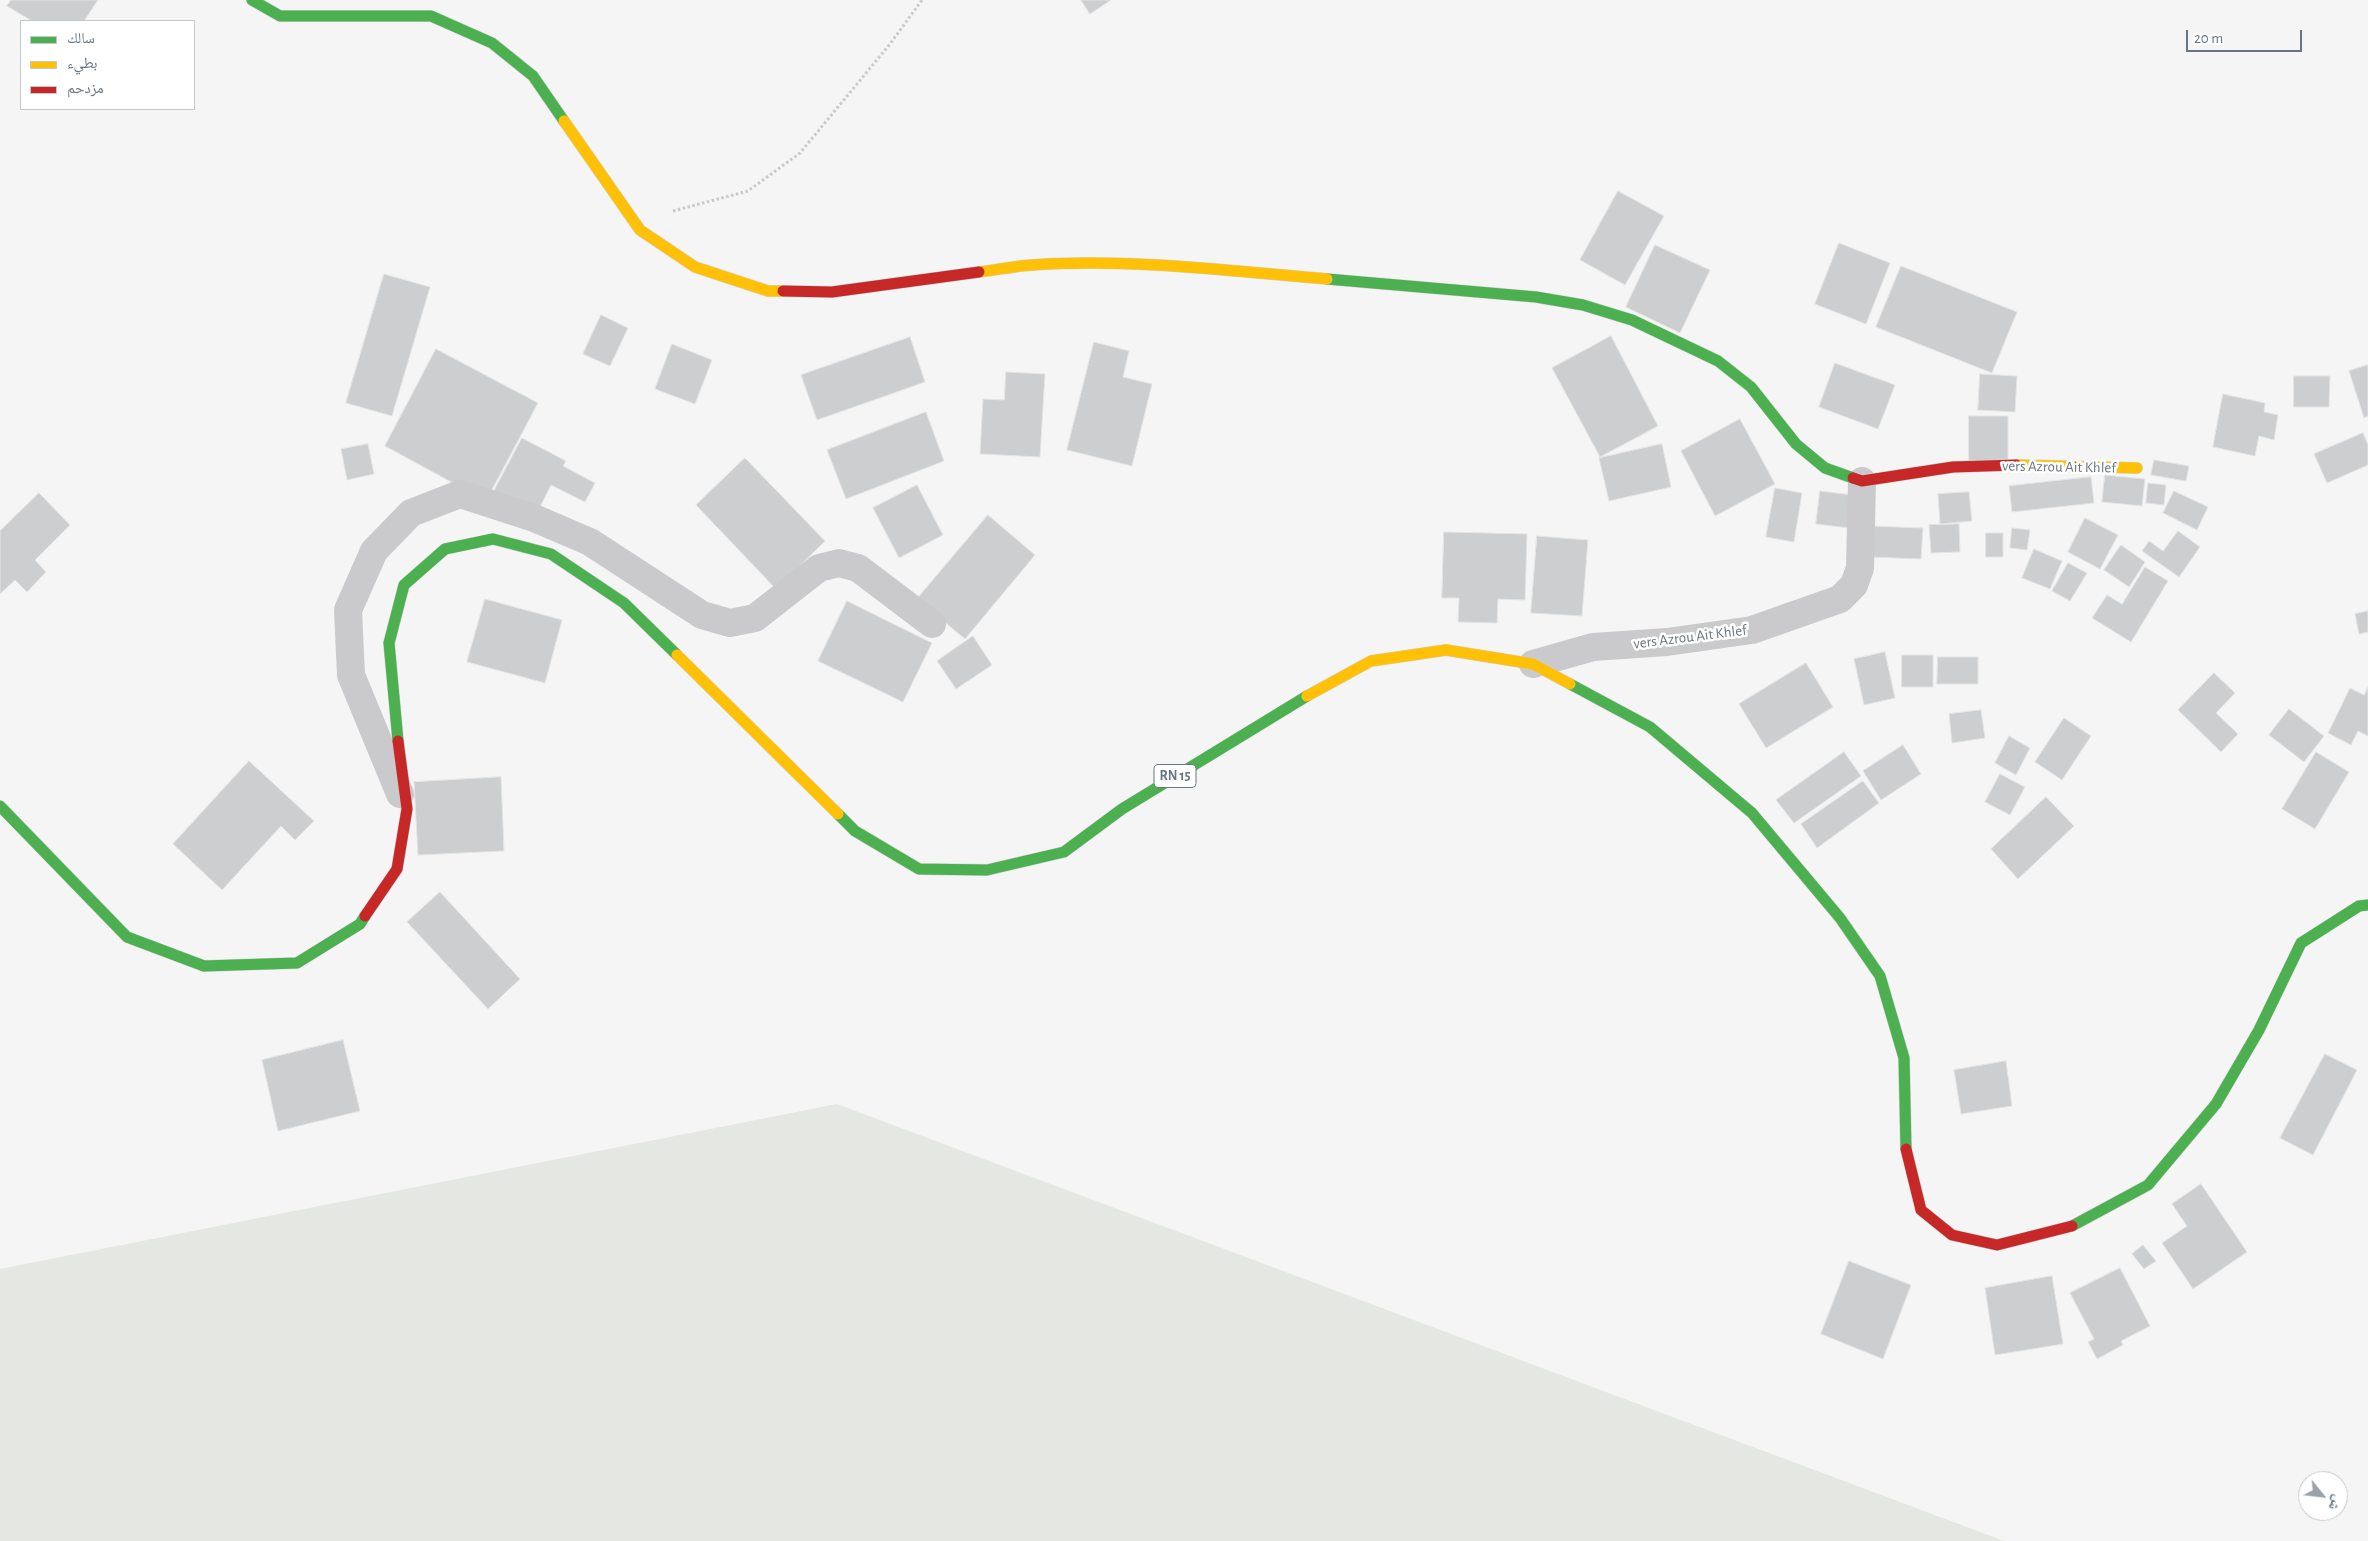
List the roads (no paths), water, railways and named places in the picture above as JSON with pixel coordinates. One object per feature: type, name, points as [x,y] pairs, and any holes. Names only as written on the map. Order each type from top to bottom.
[{"type":"main road","name":"vers Azrou Ait Khlef","points":[[252,0],[280,16],[431,16],[492,43],[533,76],[640,230],[695,267],[768,291],[832,292],[1032,265],[1114,264],[1199,268],[1536,297],[1584,305],[1632,320],[1718,361],[1751,387],[1796,444],[1825,468],[1862,481],[1953,467],[2045,464],[2138,468]]},
{"type":"main road","name":"RN 15","points":[[0,806],[127,937],[204,966],[296,964],[360,924],[397,870],[407,809],[395,722],[389,643],[404,585],[444,549],[493,539],[551,554],[624,603],[855,831],[919,869],[987,870],[1064,852],[1122,809],[1285,708],[1371,661],[1446,650],[1533,664],[1650,727],[1752,812],[1840,918],[1880,976],[1904,1058],[1906,1156],[1921,1210],[1952,1235],[1997,1244],[2078,1224],[2148,1185],[2216,1104],[2259,1030],[2301,943],[2359,906],[2368,905]]},
{"type":"street","name":"vers Azrou Ait Khlef","points":[[1533,664],[1593,647],[1684,640],[1752,630],[1840,599],[1854,585],[1860,568],[1862,481]]},
{"type":"street","points":[[407,809],[352,675],[348,610],[374,551],[411,513],[460,494],[534,518],[590,542],[702,615],[730,623],[755,618],[819,568],[839,563],[858,568],[932,624]]}]
